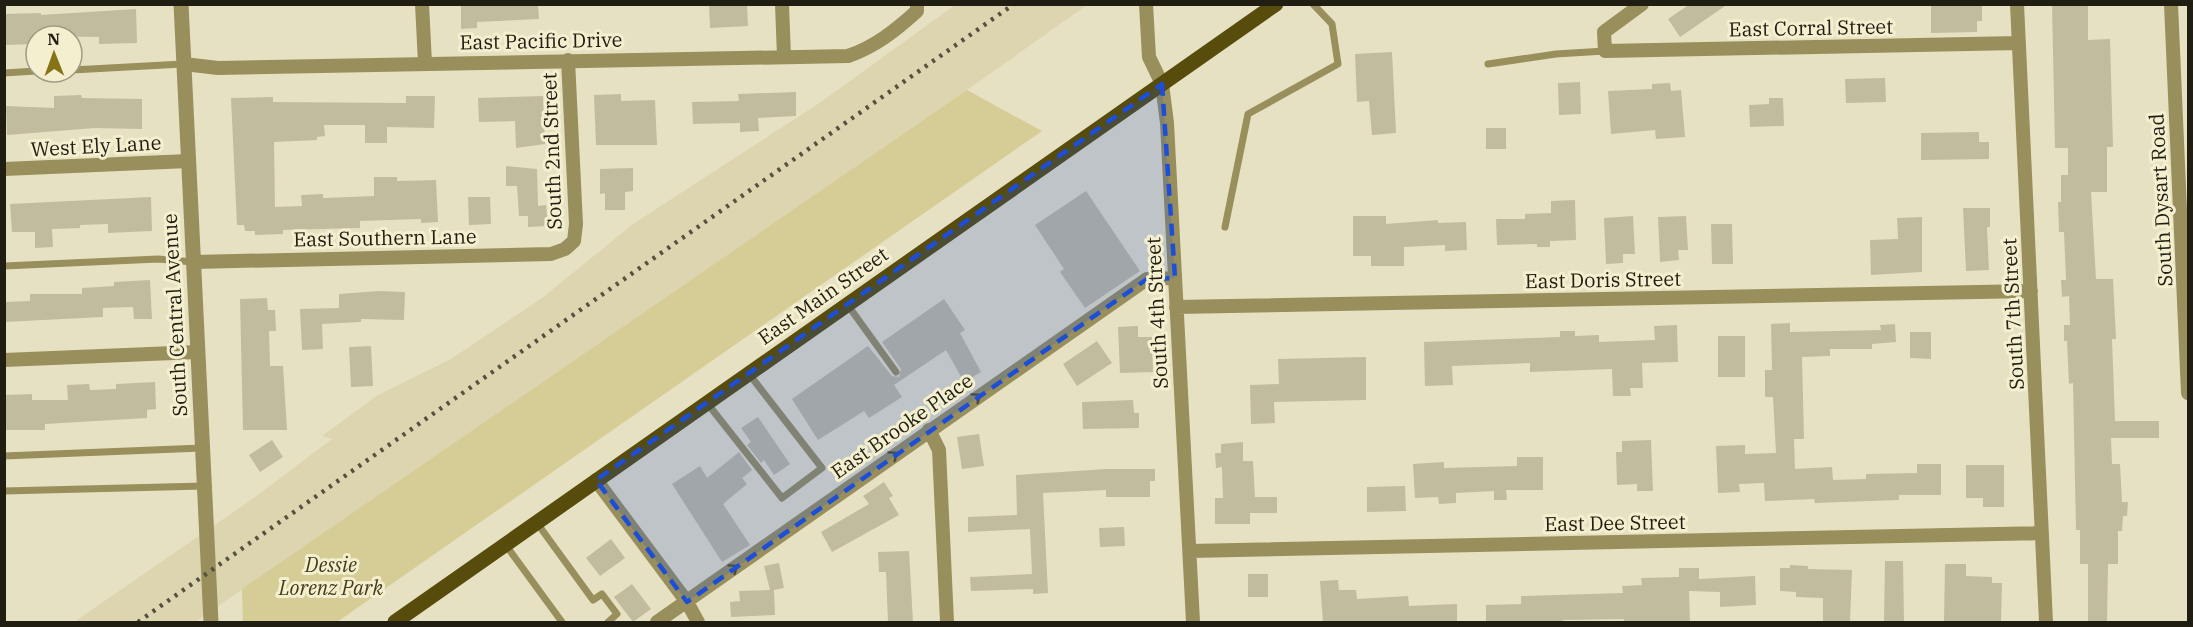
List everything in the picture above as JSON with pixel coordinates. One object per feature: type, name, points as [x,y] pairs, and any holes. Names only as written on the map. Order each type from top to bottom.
[{"type":"main road","name":"East Main Street","points":[[395,622],[1276,4]]},
{"type":"street","name":"South Central Avenue","points":[[181,4],[211,622]]},
{"type":"street","points":[[422,4],[425,63]]},
{"type":"street","points":[[782,4],[784,57]]},
{"type":"street","name":"East Pacific Drive","points":[[184,64],[218,68],[848,56],[861,52],[894,32],[917,11],[917,4]]},
{"type":"street","name":"South 4th Street","points":[[1146,4],[1149,57],[1162,84],[1167,123],[1193,622]]},
{"type":"street","points":[[1605,51],[1604,32],[1642,4]]},
{"type":"street","name":"South 7th Street","points":[[2017,4],[2046,622]]},
{"type":"street","name":"South Dysart Road","points":[[2171,4],[2186,290],[2188,393]]},
{"type":"street","name":"East Corral Street","points":[[1605,51],[2019,43]]},
{"type":"street","name":"South 2nd Street","points":[[568,60],[576,224],[574,241]]},
{"type":"street","name":"West Ely Lane","points":[[4,169],[189,161]]},
{"type":"street","name":"East Southern Lane","points":[[193,262],[551,254],[566,249],[574,241]]},
{"type":"street","name":"East Brooke Place","points":[[657,622],[1147,279],[1175,278]]},
{"type":"street","name":"East Doris Street","points":[[1176,307],[2031,291]]},
{"type":"street","points":[[4,360],[198,352]]},
{"type":"street","points":[[929,430],[939,450],[947,622]]},
{"type":"street","points":[[596,480],[687,602],[698,622]]},
{"type":"street","name":"East Dee Street","points":[[1190,551],[2042,533]]},
{"type":"lane","points":[[1225,227],[1248,114],[1338,64],[1332,24],[1313,4]]},
{"type":"lane","points":[[1488,64],[1556,54],[1605,51]]},
{"type":"lane","points":[[84,69],[184,64]]},
{"type":"lane","points":[[4,73],[24,72]]},
{"type":"lane","points":[[4,266],[158,258],[193,262]]},
{"type":"lane","points":[[847,304],[896,372]]},
{"type":"lane","points":[[707,403],[782,498],[822,468],[748,374]]},
{"type":"lane","points":[[4,456],[202,448]]},
{"type":"lane","points":[[4,491],[204,486]]},
{"type":"lane","points":[[537,523],[593,600],[602,594],[617,614],[608,622]]},
{"type":"lane","points":[[505,544],[562,622]]},
{"type":"highlighted area","points":[[1162,84],[1175,278],[1147,279],[687,602],[596,480]]},
{"type":"shaded area","points":[[955,5],[1087,5],[195,622],[74,622],[251,500],[332,439],[322,436],[378,395],[451,359],[542,298],[633,224],[821,102]]},
{"type":"green space","name":"Dessie Lorenz Park","points":[[967,90],[1042,131],[337,622],[243,622],[242,589]]},
{"type":"building","points":[[461,4],[538,4],[539,19],[477,22],[477,28],[461,29]]},
{"type":"building","points":[[709,4],[747,4],[748,26],[710,28]]},
{"type":"building","points":[[1690,4],[1728,4],[1680,37],[1668,19]]},
{"type":"building","points":[[2052,4],[2088,4],[2088,40],[2110,39],[2113,147],[2107,147],[2107,192],[2091,192],[2096,279],[2113,279],[2116,339],[2112,339],[2115,421],[2159,421],[2159,438],[2111,438],[2112,464],[2120,464],[2122,502],[2128,502],[2127,516],[2123,516],[2122,531],[2118,531],[2118,564],[2108,564],[2107,622],[2088,622],[2088,564],[2080,564],[2080,530],[2076,530],[2073,383],[2069,384],[2067,341],[2064,341],[2064,325],[2070,325],[2069,296],[2062,297],[2061,280],[2066,280],[2064,232],[2059,232],[2058,202],[2061,202],[2061,175],[2068,175],[2068,148],[2055,148]]},
{"type":"building","points":[[1931,5],[1982,5],[1982,21],[1977,21],[1977,32],[1931,33]]},
{"type":"building","points":[[136,9],[137,43],[99,44],[99,37],[84,37],[84,24],[24,24],[24,44],[4,45],[4,14],[41,13],[41,15]]},
{"type":"building","points":[[1392,52],[1396,133],[1372,135],[1369,101],[1357,102],[1355,54]]},
{"type":"building","points":[[1885,78],[1886,102],[1846,103],[1845,79]]},
{"type":"building","points":[[1580,82],[1581,114],[1559,115],[1558,83]]},
{"type":"building","points":[[1670,83],[1671,91],[1681,90],[1685,137],[1656,139],[1655,130],[1611,134],[1608,91],[1652,89],[1652,84]]},
{"type":"building","points":[[796,92],[796,116],[758,118],[759,131],[740,132],[740,123],[693,124],[692,102],[739,101],[738,94]]},
{"type":"building","points":[[621,94],[621,101],[655,100],[657,145],[596,145],[594,95]]},
{"type":"building","points":[[81,95],[82,98],[142,99],[142,129],[95,128],[7,135],[6,106],[54,108],[54,96]]},
{"type":"building","points":[[406,96],[435,96],[434,128],[387,127],[387,143],[365,143],[365,125],[324,125],[325,136],[317,137],[317,140],[274,142],[275,207],[302,206],[301,195],[323,194],[323,198],[374,196],[374,177],[397,177],[397,181],[436,180],[438,222],[421,223],[421,219],[360,221],[360,228],[283,230],[283,234],[255,235],[255,231],[245,231],[244,225],[237,225],[231,98],[273,97],[273,102],[406,103]]},
{"type":"building","points":[[543,96],[545,144],[516,148],[515,121],[479,122],[478,98]]},
{"type":"building","points":[[1769,98],[1783,98],[1784,126],[1750,127],[1749,105],[1769,104]]},
{"type":"building","points":[[1486,128],[1506,128],[1506,149],[1486,149]]},
{"type":"building","points":[[1979,132],[1979,142],[1989,142],[1989,159],[1921,160],[1921,133]]},
{"type":"building","points":[[506,166],[537,169],[538,206],[546,205],[548,226],[528,227],[528,216],[519,216],[517,186],[506,186]]},
{"type":"building","points":[[633,168],[633,191],[625,192],[625,210],[605,210],[605,193],[600,194],[600,169]]},
{"type":"building","points":[[1086,191],[1140,271],[1085,308],[1060,272],[1064,269],[1035,225]]},
{"type":"building","points":[[151,197],[152,231],[108,233],[108,224],[52,229],[53,247],[35,248],[35,232],[12,232],[10,204]]},
{"type":"building","points":[[468,197],[490,197],[491,224],[469,225]]},
{"type":"building","points":[[1575,200],[1576,240],[1550,241],[1550,247],[1537,247],[1537,244],[1497,245],[1496,219],[1525,219],[1525,214],[1551,213],[1551,201]]},
{"type":"building","points":[[1963,208],[1990,208],[1990,227],[1987,227],[1989,270],[1966,271]]},
{"type":"building","points":[[1353,216],[1386,216],[1386,224],[1438,220],[1438,223],[1466,222],[1467,250],[1445,251],[1445,245],[1404,247],[1404,266],[1371,266],[1371,256],[1353,256]]},
{"type":"building","points":[[1633,216],[1635,254],[1623,254],[1623,263],[1606,264],[1604,218]]},
{"type":"building","points":[[1686,216],[1688,250],[1678,250],[1679,260],[1660,262],[1658,217]]},
{"type":"building","points":[[1922,217],[1922,272],[1871,275],[1870,240],[1898,239],[1897,218]]},
{"type":"building","points":[[1711,224],[1732,224],[1733,264],[1712,264]]},
{"type":"building","points":[[150,280],[152,319],[134,319],[133,307],[103,308],[103,317],[4,322],[4,302],[30,301],[30,294],[82,294],[82,288],[114,286],[114,282]]},
{"type":"building","points":[[405,292],[404,320],[361,319],[361,322],[322,324],[323,349],[302,350],[300,309],[339,308],[339,294]]},
{"type":"building","points":[[267,298],[268,310],[275,310],[276,331],[269,331],[270,366],[283,366],[287,430],[243,430],[240,299]]},
{"type":"building","points":[[944,299],[965,330],[960,333],[981,372],[964,382],[946,350],[894,385],[902,397],[869,418],[864,411],[818,440],[792,399],[868,346],[892,376],[899,377],[901,369],[882,342]]},
{"type":"building","points":[[1790,323],[1790,332],[1881,330],[1880,325],[1895,324],[1896,342],[1872,344],[1872,349],[1830,349],[1830,356],[1802,357],[1804,439],[1794,439],[1795,469],[1832,467],[1833,480],[1866,479],[1866,474],[1917,473],[1917,464],[1941,464],[1941,495],[1899,495],[1899,500],[1815,503],[1814,499],[1765,501],[1764,483],[1739,484],[1740,492],[1718,493],[1716,446],[1745,445],[1745,454],[1776,453],[1773,397],[1765,397],[1765,370],[1772,370],[1771,324]]},
{"type":"building","points":[[1677,325],[1678,362],[1642,363],[1643,388],[1630,388],[1631,396],[1613,396],[1612,369],[1530,372],[1530,363],[1452,366],[1453,385],[1425,386],[1424,342],[1560,337],[1560,331],[1575,331],[1575,336],[1599,335],[1599,342],[1655,340],[1654,326]]},
{"type":"building","points":[[1138,326],[1138,337],[1152,337],[1153,372],[1120,373],[1118,327]]},
{"type":"building","points":[[1910,332],[1931,332],[1931,359],[1910,358]]},
{"type":"building","points":[[1718,336],[1745,336],[1745,377],[1718,377]]},
{"type":"building","points":[[1097,341],[1112,363],[1077,386],[1063,364]]},
{"type":"building","points":[[371,346],[373,386],[351,387],[349,347]]},
{"type":"building","points":[[1366,357],[1366,400],[1274,402],[1275,423],[1251,424],[1250,385],[1279,384],[1278,359]]},
{"type":"building","points":[[155,382],[156,409],[147,410],[147,418],[45,424],[45,430],[4,430],[4,395],[32,394],[32,400],[68,400],[67,385],[89,384],[90,390],[116,389],[116,384]]},
{"type":"building","points":[[1133,400],[1134,413],[1139,413],[1139,428],[1083,429],[1082,402]]},
{"type":"building","points":[[758,417],[790,464],[774,475],[764,460],[761,463],[747,445],[751,442],[741,428]]},
{"type":"building","points":[[979,434],[984,466],[962,469],[957,437]]},
{"type":"building","points":[[272,440],[283,457],[260,472],[249,455]]},
{"type":"building","points":[[1651,440],[1653,491],[1637,491],[1637,484],[1617,485],[1616,452],[1622,452],[1622,441]]},
{"type":"building","points":[[1243,442],[1243,461],[1253,461],[1255,497],[1277,497],[1277,513],[1250,513],[1250,524],[1215,524],[1215,498],[1223,498],[1222,467],[1216,468],[1215,453],[1221,453],[1221,444]]},
{"type":"building","points":[[739,452],[752,470],[742,478],[747,484],[723,504],[750,545],[722,562],[672,484],[700,466],[707,478]]},
{"type":"building","points":[[1517,457],[1543,457],[1543,490],[1506,490],[1507,500],[1494,500],[1494,491],[1456,493],[1456,503],[1439,504],[1438,497],[1415,498],[1413,464],[1444,462],[1444,468],[1517,466]]},
{"type":"building","points":[[1966,465],[2004,465],[2004,507],[1983,507],[1983,498],[1966,498]]},
{"type":"building","points":[[1106,469],[1155,469],[1155,481],[1150,481],[1150,497],[1106,497],[1106,490],[1043,493],[1048,593],[1033,594],[1033,589],[971,591],[970,577],[1032,574],[1030,529],[968,532],[968,517],[1017,515],[1016,475]]},
{"type":"building","points":[[884,482],[893,496],[889,498],[899,515],[832,552],[821,532],[869,504],[863,496]]},
{"type":"building","points":[[1405,486],[1406,511],[1367,512],[1367,487]]},
{"type":"building","points":[[1124,527],[1125,546],[1100,547],[1099,528]]},
{"type":"building","points":[[611,539],[625,558],[600,576],[586,558]]},
{"type":"building","points":[[909,551],[913,622],[888,622],[886,572],[879,572],[878,552]]},
{"type":"building","points":[[1885,561],[1903,561],[1904,622],[1884,622]]},
{"type":"building","points":[[779,563],[784,588],[774,590],[775,615],[731,617],[730,602],[740,601],[739,591],[770,590],[764,566]]},
{"type":"building","points":[[1945,564],[1966,564],[1966,576],[1992,577],[1992,583],[2002,583],[2001,622],[1944,622]]},
{"type":"building","points":[[1790,565],[1808,566],[1808,569],[1852,570],[1850,622],[1823,622],[1823,598],[1796,597],[1796,592],[1780,591],[1780,568],[1790,568]]},
{"type":"building","points":[[1679,568],[1699,568],[1699,579],[1755,576],[1756,605],[1720,607],[1720,592],[1689,591],[1690,622],[1624,622],[1624,619],[1486,622],[1486,605],[1521,604],[1521,596],[1623,593],[1622,586],[1642,585],[1641,578],[1679,577]]},
{"type":"building","points":[[1248,574],[1268,574],[1268,597],[1248,597]]},
{"type":"building","points":[[1338,580],[1339,590],[1356,590],[1357,599],[1408,596],[1409,606],[1457,604],[1457,622],[1323,622],[1320,581]]},
{"type":"building","points":[[632,584],[651,609],[633,622],[614,597]]},
{"type":"railway","points":[[138,622],[1014,4]]}]
